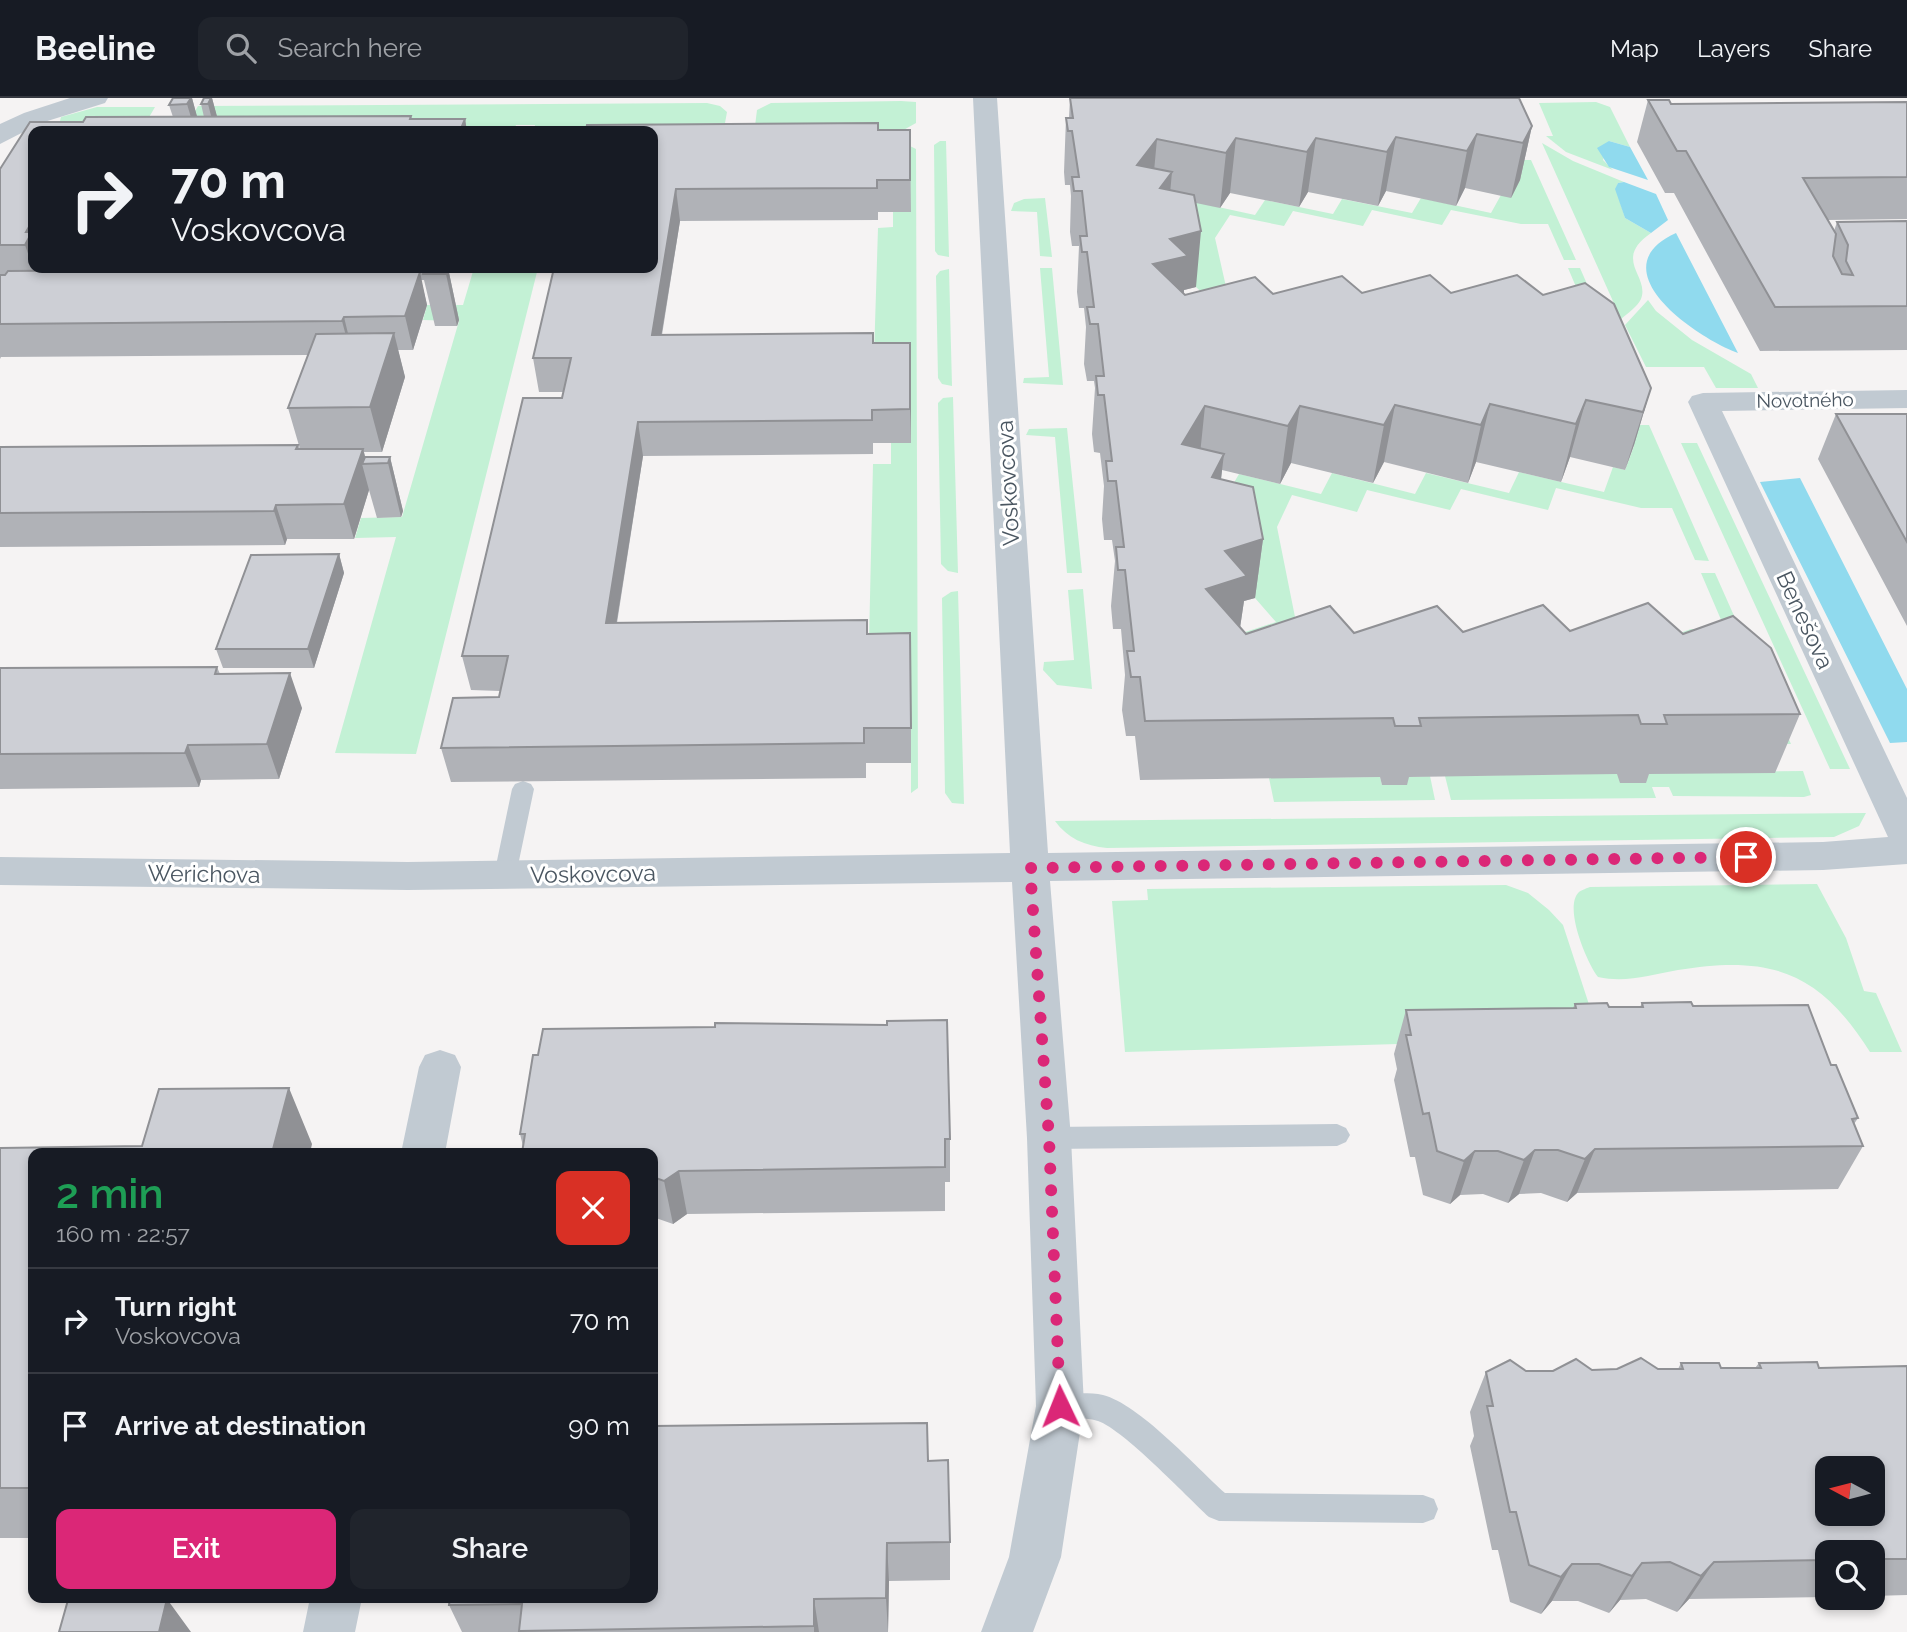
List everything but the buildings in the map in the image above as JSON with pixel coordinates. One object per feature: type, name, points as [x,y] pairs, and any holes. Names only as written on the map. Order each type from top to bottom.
[{"type":"street","points":[[0,136],[7,130],[96,98]]},
{"type":"street","name":"Voskovcova","points":[[985,98],[1030,868]]},
{"type":"street","name":"Novotného","points":[[1703,402],[1907,399]]},
{"type":"street","name":"Benešova","points":[[1703,402],[1907,838]]},
{"type":"street","name":"Voskovcova","points":[[408,876],[1823,856],[1907,850]]},
{"type":"street","points":[[1007,1632],[1035,1557],[1060,1406],[1049,1138],[1030,868]]},
{"type":"street","name":"Werichova","points":[[0,872],[408,876]]},
{"type":"street","points":[[424,1148],[440,1067]]},
{"type":"street","points":[[329,1632],[335,1603]]},
{"type":"lane","points":[[505,875],[523,789]]},
{"type":"lane","points":[[1049,1138],[1337,1135]]},
{"type":"lane","points":[[1060,1406],[1102,1408],[1131,1426],[1219,1507],[1423,1508]]},
{"type":"green space","points":[[916,102],[916,123],[900,132],[754,134],[757,110],[771,103]]},
{"type":"green space","points":[[1596,102],[1610,107],[1630,147],[1609,141],[1603,160],[1613,170],[1566,152],[1546,136],[1553,136],[1539,103]]},
{"type":"green space","points":[[707,103],[720,106],[727,112],[723,134],[658,133],[658,126],[172,126],[191,118],[198,106]]},
{"type":"green space","points":[[97,107],[155,107],[144,126],[59,125],[61,117]]},
{"type":"green space","points":[[946,141],[949,257],[938,255],[935,251],[934,145]]},
{"type":"green space","points":[[1542,143],[1573,161],[1624,182],[1618,183],[1616,189],[1625,218],[1651,233],[1634,251],[1633,260],[1641,283],[1641,299],[1621,319]]},
{"type":"green space","points":[[910,146],[916,149],[918,788],[911,793],[911,668],[869,642],[873,464],[891,464],[891,443],[911,443],[911,376],[874,357],[878,228],[893,227],[893,212]]},
{"type":"green space","points":[[1511,160],[1531,160],[1576,260],[1564,260],[1548,224],[1521,224],[1451,210],[1442,225],[1372,210],[1363,226],[1293,211],[1284,226],[1230,215],[1215,238],[1229,300],[1585,308],[1568,268],[1580,268],[1629,380],[1213,303],[1196,287],[1186,200],[1255,215],[1265,200],[1333,214],[1342,199],[1412,213],[1421,198],[1491,213],[1501,195]]},
{"type":"green space","points":[[1045,198],[1052,257],[1040,256],[1037,212],[1011,211],[1014,203],[1024,199]]},
{"type":"green space","points":[[1040,268],[1052,268],[1063,385],[1023,383],[1024,378],[1049,377]]},
{"type":"green space","points":[[949,269],[952,386],[942,384],[938,378],[936,276],[940,271]]},
{"type":"green space","points":[[473,273],[537,273],[416,754],[335,753],[396,537],[355,538],[361,518],[402,517],[459,321],[423,320],[427,305],[463,305]]},
{"type":"green space","points":[[1648,300],[1656,311],[1692,340],[1751,374],[1758,388],[1716,388],[1704,367],[1646,367],[1625,325]]},
{"type":"green space","points":[[953,397],[958,573],[948,571],[941,564],[938,403],[943,398]]},
{"type":"green space","points":[[1625,425],[1649,425],[1709,561],[1695,560],[1672,508],[1641,508],[1556,488],[1548,510],[1461,489],[1450,510],[1367,490],[1357,512],[1292,495],[1277,527],[1295,617],[1327,652],[1619,655],[1691,629],[1725,629],[1701,573],[1715,573],[1791,744],[1763,744],[1239,634],[1276,622],[1255,598],[1217,512],[1239,474],[1321,494],[1332,473],[1415,494],[1426,473],[1509,493],[1519,472],[1604,492],[1613,467],[1625,470],[1634,446]]},
{"type":"green space","points":[[1067,428],[1082,573],[1067,573],[1055,437],[1026,435],[1029,429]]},
{"type":"green space","points":[[1681,443],[1697,443],[1850,769],[1830,769]]},
{"type":"green space","points":[[1083,589],[1092,689],[1057,685],[1043,670],[1044,662],[1074,660],[1068,590]]},
{"type":"green space","points":[[958,591],[964,804],[952,803],[945,793],[942,598]]},
{"type":"green space","points":[[1803,771],[1811,795],[1804,797],[1673,796],[1669,787],[1652,787],[1656,798],[1451,800],[1445,776]]},
{"type":"green space","points":[[1430,776],[1435,800],[1274,802],[1269,778],[1380,777],[1382,785],[1407,785],[1405,777]]},
{"type":"green space","points":[[1866,813],[1859,826],[1834,837],[1107,848],[1077,840],[1055,821]]},
{"type":"green space","points":[[1817,884],[1846,938],[1864,991],[1876,993],[1902,1052],[1870,1052],[1831,1003],[1811,987],[1789,975],[1766,968],[1711,966],[1628,979],[1598,977],[1588,960],[1575,922],[1575,899],[1579,892],[1590,887]]},
{"type":"green space","points":[[1506,885],[1528,893],[1563,925],[1600,1038],[1125,1052],[1112,901],[1148,900],[1147,889]]},
{"type":"water","points":[[1609,141],[1630,147],[1648,180],[1609,167],[1597,148]]},
{"type":"water","points":[[1624,182],[1656,194],[1668,220],[1651,233],[1625,218],[1615,189],[1618,183]]},
{"type":"water","points":[[1676,233],[1738,353],[1699,333],[1661,300],[1650,283],[1646,265],[1654,248]]},
{"type":"water","points":[[1800,478],[1907,689],[1907,742],[1890,743],[1760,482]]},
{"type":"route","points":[[1060,1406],[1049,1138],[1030,868],[1746,857]]}]
